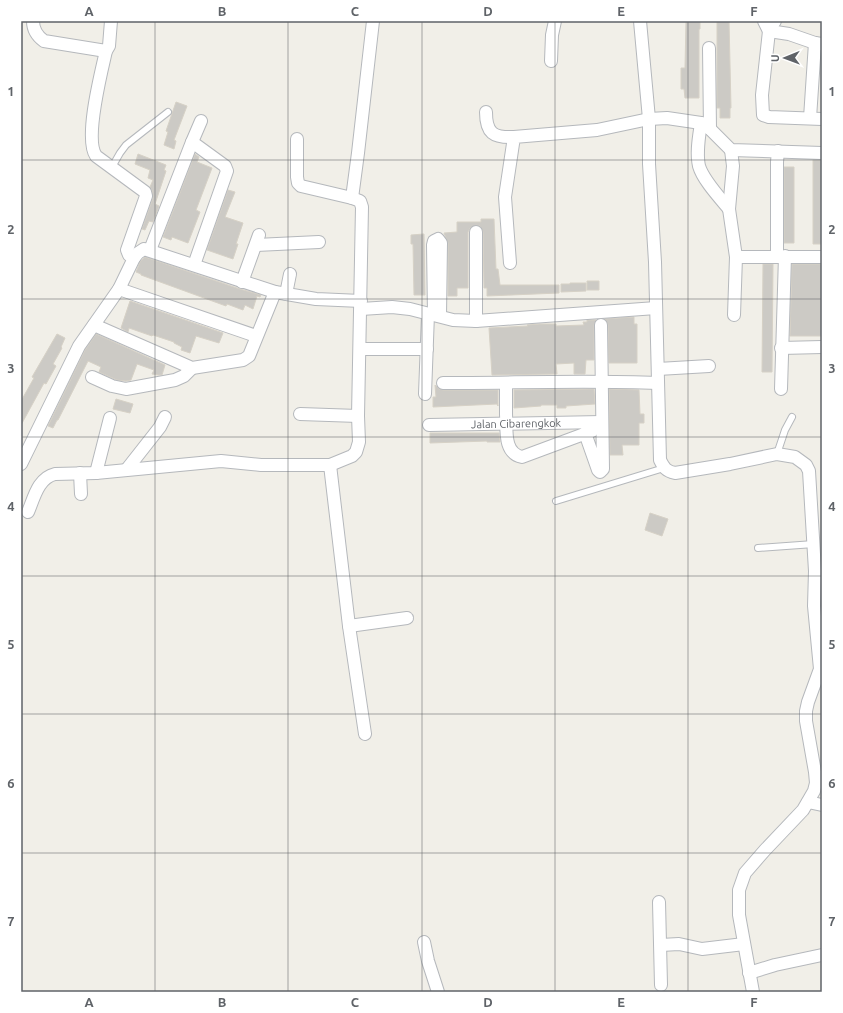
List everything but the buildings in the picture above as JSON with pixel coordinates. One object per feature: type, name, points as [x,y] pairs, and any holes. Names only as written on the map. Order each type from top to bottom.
[{"type":"street","points":[[33,21],[35,32],[39,38],[44,41],[106,51]]},
{"type":"street","points":[[111,21],[109,46],[106,51],[94,109],[92,145],[93,152],[96,156],[145,192],[146,196],[126,250],[129,255],[134,258]]},
{"type":"street","points":[[352,198],[373,21]]},
{"type":"street","points":[[551,61],[552,35],[555,21]]},
{"type":"street","points":[[640,21],[649,119],[649,164],[656,308],[660,460],[664,468],[669,472],[686,472],[777,454],[795,457],[806,465],[810,471],[816,539],[814,606],[820,670],[806,710],[806,721],[816,783],[814,791],[804,810],[765,850],[745,873],[742,880],[739,890],[739,915],[753,992]]},
{"type":"street","points":[[810,118],[820,43],[789,34],[769,24],[762,95],[763,115],[769,117],[822,119]]},
{"type":"street","points":[[709,48],[705,126],[698,155],[703,175],[729,209]]},
{"type":"street","points":[[486,112],[486,123],[489,130],[502,138],[597,130],[649,119],[667,118],[705,126],[731,150],[733,166],[729,209],[736,257],[734,315]]},
{"type":"street","points":[[150,250],[201,121]]},
{"type":"street","points":[[510,263],[504,197],[514,137]]},
{"type":"street","points":[[28,512],[39,485],[44,478],[55,474],[96,473],[221,461],[261,465],[330,464],[352,456],[356,452],[359,442],[358,416],[362,207],[360,201],[352,198],[302,186],[298,183],[297,139]]},
{"type":"street","points":[[192,142],[225,166],[227,170],[194,265]]},
{"type":"street","points":[[731,150],[822,153]]},
{"type":"street","points":[[778,151],[777,162],[781,256],[780,389]]},
{"type":"street","points":[[476,232],[476,321]]},
{"type":"street","points":[[425,394],[427,349],[434,315],[441,243],[438,239],[434,241],[433,245],[434,315]]},
{"type":"street","points":[[242,282],[258,240],[319,242]]},
{"type":"street","points":[[21,464],[79,346],[119,289],[134,258],[144,249],[242,282],[281,293],[361,305],[410,309],[453,320],[476,321],[656,308]]},
{"type":"street","points":[[736,257],[822,257]]},
{"type":"street","points":[[94,325],[192,368],[243,360],[249,356],[256,336],[281,293],[290,274]]},
{"type":"street","points":[[119,289],[256,336]]},
{"type":"street","points":[[585,433],[600,472],[602,471],[603,424],[601,325]]},
{"type":"street","points":[[781,348],[822,348]]},
{"type":"street","points":[[360,349],[427,349]]},
{"type":"street","points":[[658,369],[709,366]]},
{"type":"street","points":[[92,377],[112,386],[126,389],[175,380],[184,376],[192,368]]},
{"type":"street","points":[[443,382],[658,382]]},
{"type":"street","points":[[506,383],[506,437],[509,446],[518,456],[522,457],[585,433],[603,424]]},
{"type":"street","points":[[300,414],[358,416]]},
{"type":"street","points":[[127,469],[160,426],[165,417]]},
{"type":"street","points":[[96,473],[110,418]]},
{"type":"street","name":"Jalan Cibarengkok","points":[[429,425],[603,424]]},
{"type":"street","points":[[330,464],[349,626],[365,734]]},
{"type":"street","points":[[80,474],[81,494]]},
{"type":"street","points":[[349,626],[407,618]]},
{"type":"street","points":[[808,802],[822,805]]},
{"type":"street","points":[[659,902],[661,984]]},
{"type":"street","points":[[424,942],[428,961],[438,992]]},
{"type":"street","points":[[661,945],[679,944],[702,950],[744,944]]},
{"type":"street","points":[[749,973],[776,965],[822,955]]},
{"type":"lane","points":[[112,168],[120,152],[126,145],[168,112]]},
{"type":"lane","points":[[777,454],[785,430],[792,417]]},
{"type":"lane","points":[[556,501],[664,468]]},
{"type":"lane","points":[[758,548],[816,539]]}]
